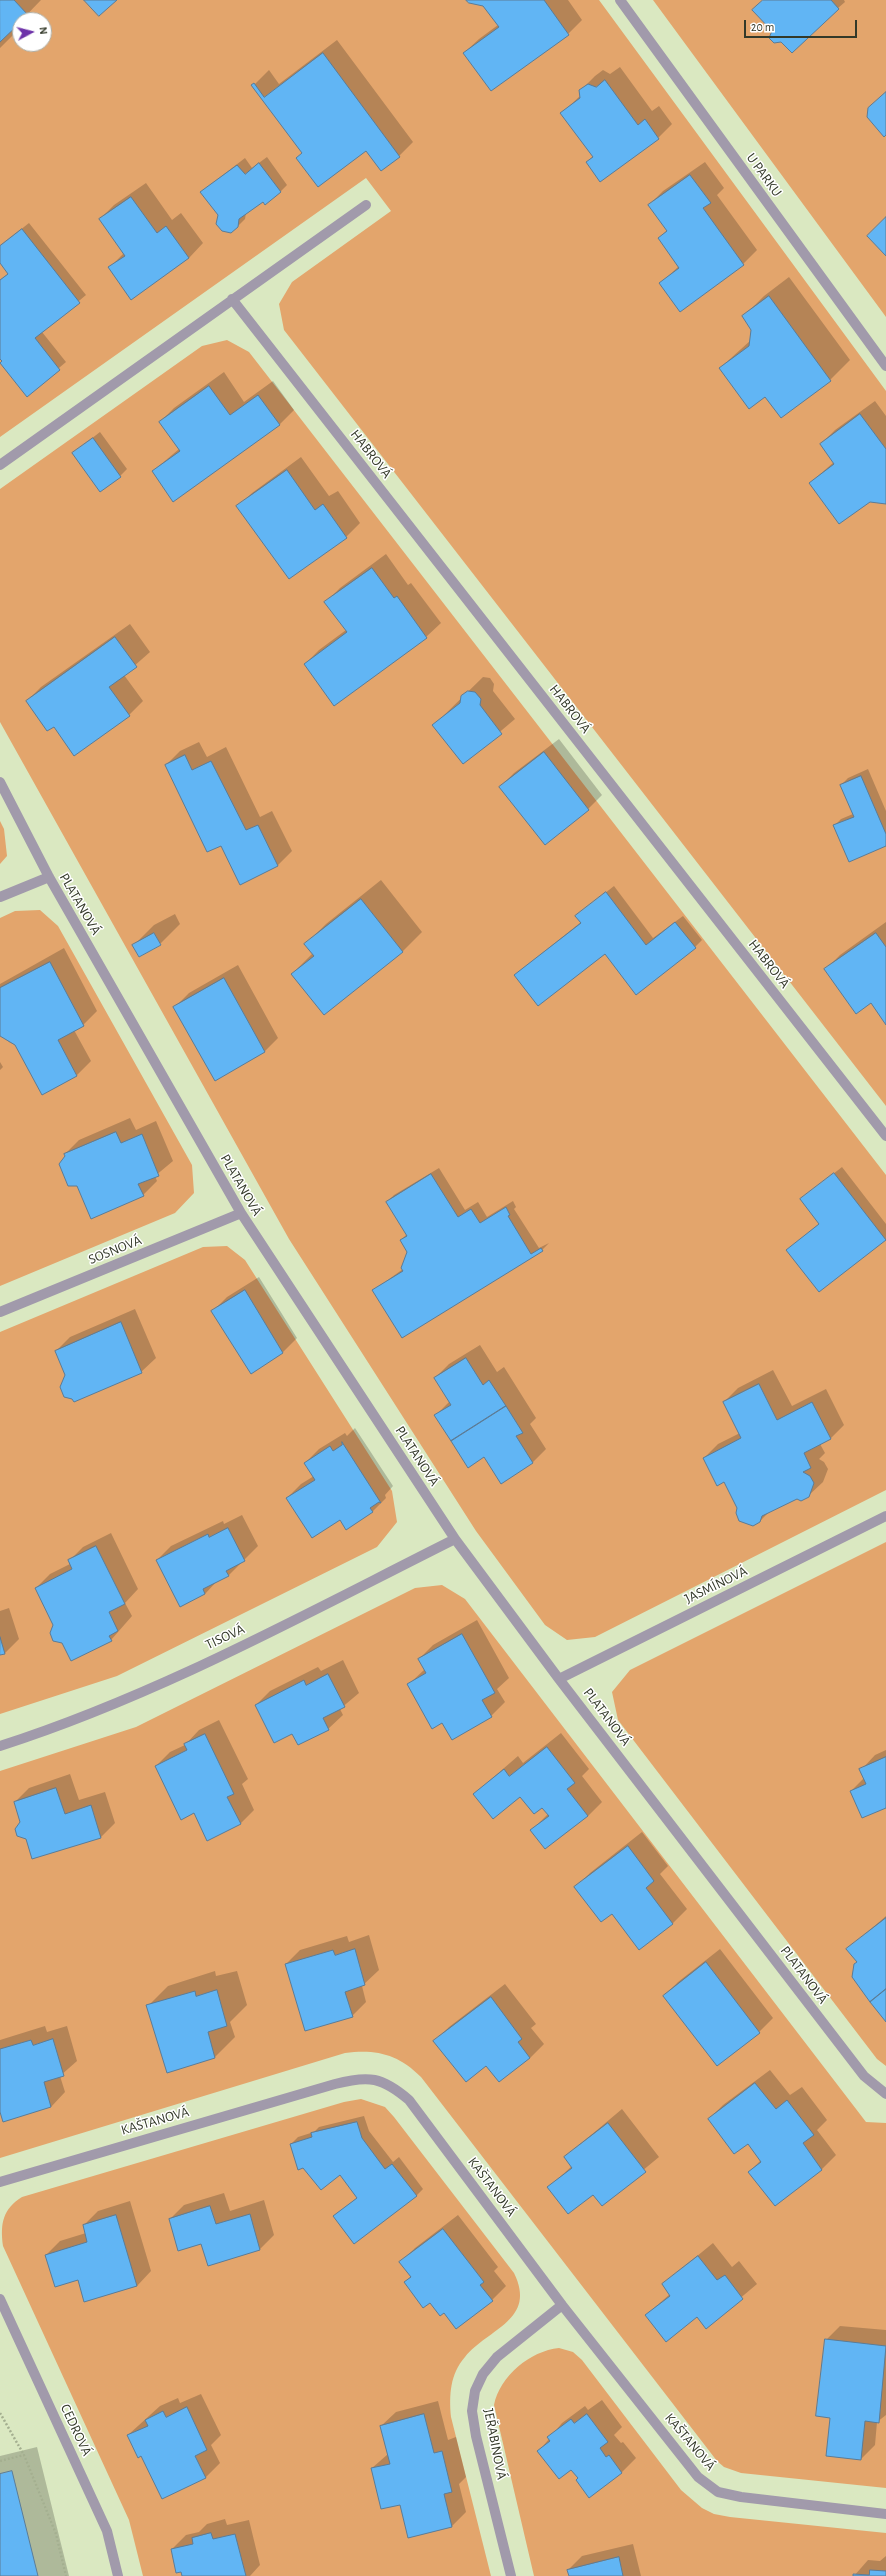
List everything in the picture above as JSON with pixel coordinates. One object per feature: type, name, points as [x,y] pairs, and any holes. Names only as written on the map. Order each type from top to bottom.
[{"type":"street","name":"U PARKU","points":[[620,0],[886,366]]},
{"type":"street","points":[[0,465],[366,205]]},
{"type":"street","name":"HABROVÁ","points":[[232,299],[886,1136]]},
{"type":"street","name":"PLATANOVÁ","points":[[0,782],[49,877],[241,1213],[455,1538],[559,1679],[864,2076],[886,2094]]},
{"type":"street","points":[[0,897],[49,877]]},
{"type":"street","name":"SOSNOVÁ","points":[[0,1312],[241,1213]]},
{"type":"street","name":"JASMÍNOVÁ","points":[[559,1679],[886,1516]]},
{"type":"street","name":"TISOVÁ","points":[[0,1746],[40,1733],[147,1689],[282,1626],[455,1538]]},
{"type":"street","name":"KAŠTANOVÁ","points":[[0,2182],[335,2084],[357,2078],[376,2079],[393,2086],[409,2100],[562,2305],[698,2477],[718,2492],[741,2497],[886,2514]]},
{"type":"street","name":"CEDROVÁ","points":[[0,2300],[107,2531],[118,2576]]},
{"type":"street","name":"JEŘABINOVÁ","points":[[511,2576],[476,2436],[472,2411],[475,2391],[482,2374],[497,2357],[562,2305]]},
{"type":"path","points":[[0,2413],[24,2455],[56,2534],[66,2576]]},
{"type":"path","points":[[0,2461],[24,2455]]},
{"type":"shaded area","points":[[0,0],[599,0],[886,391],[886,1106],[284,330],[279,304],[292,282],[391,211],[366,178],[0,437]]},
{"type":"shaded area","points":[[653,0],[886,0],[886,317]]},
{"type":"shaded area","points":[[227,340],[249,352],[886,1175],[886,1490],[595,1637],[567,1640],[545,1625],[476,1531],[289,1239],[0,722],[0,489],[202,346]],"holes":[[[154,933],[161,945],[139,957],[133,945]]]},
{"type":"shaded area","points":[[0,821],[4,829],[7,856],[0,864]]},
{"type":"shaded area","points":[[40,910],[58,926],[192,1165],[194,1193],[175,1213],[0,1286],[0,918],[15,911]]},
{"type":"shaded area","points":[[227,1246],[245,1260],[392,1491],[397,1522],[377,1547],[117,1676],[0,1714],[0,1332],[203,1247]]},
{"type":"shaded area","points":[[886,1542],[886,2066],[877,2059],[618,1720],[612,1692],[630,1670]]},
{"type":"shaded area","points":[[442,1585],[465,1599],[866,2122],[886,2123],[886,2488],[741,2473],[724,2467],[717,2461],[421,2077],[404,2063],[395,2058],[367,2052],[345,2053],[0,2158],[0,1771],[136,1727],[415,1588]]},
{"type":"shaded area","points":[[361,2099],[385,2107],[394,2117],[514,2273],[519,2289],[519,2302],[515,2313],[507,2322],[475,2347],[465,2357],[456,2370],[453,2378],[450,2401],[451,2417],[491,2576],[143,2576],[129,2520],[3,2246],[2,2230],[4,2217],[11,2206],[22,2197],[344,2102]]},
{"type":"shaded area","points":[[559,2348],[573,2352],[582,2360],[681,2490],[702,2508],[714,2514],[730,2517],[886,2533],[886,2576],[534,2576],[494,2405],[497,2394],[503,2384],[518,2367],[537,2354]]},
{"type":"building","points":[[0,0],[14,0],[25,12],[12,12],[12,31],[0,42]]},
{"type":"building","points":[[84,0],[117,0],[99,16]]},
{"type":"building","points":[[466,0],[544,0],[569,35],[491,91],[463,53],[499,27],[483,6],[469,3]]},
{"type":"building","points":[[763,0],[831,0],[839,9],[792,53],[781,42],[774,43],[769,38],[772,31],[752,10]]},
{"type":"building","points":[[323,53],[400,157],[381,171],[366,151],[318,187],[296,158],[302,153],[251,85],[254,83],[264,97]]},
{"type":"building","points":[[605,80],[638,125],[645,119],[659,139],[600,182],[586,162],[593,157],[560,113],[580,98],[579,90],[588,84],[596,87]]},
{"type":"building","points":[[886,92],[886,135],[884,137],[867,117],[868,108]]},
{"type":"building","points":[[259,163],[281,192],[265,205],[263,202],[239,219],[238,227],[231,233],[222,231],[216,224],[218,215],[200,192],[237,165],[245,174]]},
{"type":"building","points":[[690,175],[711,203],[703,208],[744,265],[680,312],[659,283],[679,268],[658,238],[667,231],[648,205]]},
{"type":"building","points":[[131,197],[157,233],[166,226],[189,258],[131,300],[108,267],[125,256],[99,219]]},
{"type":"building","points":[[886,217],[886,256],[867,236]]},
{"type":"building","points":[[22,229],[80,303],[35,338],[60,370],[27,397],[0,363],[2,361],[0,359],[0,280],[8,274],[0,263],[0,246]]},
{"type":"building","points":[[769,296],[831,381],[781,418],[765,397],[749,409],[719,368],[749,346],[751,330],[742,316]]},
{"type":"building","points":[[209,386],[230,415],[258,395],[280,425],[173,502],[152,471],[180,451],[159,422]]},
{"type":"building","points":[[860,414],[886,449],[886,504],[870,502],[839,524],[809,483],[834,464],[820,444]]},
{"type":"building","points":[[93,438],[121,477],[100,492],[72,453]]},
{"type":"building","points":[[287,470],[315,510],[323,504],[347,538],[289,579],[236,506]]},
{"type":"building","points":[[372,568],[394,598],[397,596],[427,638],[334,706],[304,664],[347,632],[324,602]]},
{"type":"building","points":[[115,637],[137,667],[109,687],[130,716],[74,756],[54,727],[47,731],[26,701]]},
{"type":"building","points":[[468,691],[475,692],[481,699],[480,705],[502,734],[463,764],[432,725],[460,703],[461,696]]},
{"type":"building","points":[[544,752],[589,810],[545,845],[499,787]]},
{"type":"building","points":[[185,755],[192,770],[211,761],[246,830],[258,825],[278,866],[240,885],[221,846],[207,852],[165,765]]},
{"type":"building","points":[[861,776],[886,834],[886,846],[849,862],[833,825],[854,817],[840,785]]},
{"type":"building","points":[[606,892],[646,945],[675,922],[696,948],[636,995],[605,954],[538,1006],[514,975],[581,923],[575,916]]},
{"type":"building","points":[[361,899],[403,952],[324,1015],[291,974],[314,956],[304,944]]},
{"type":"building","points":[[154,933],[161,945],[139,957],[132,945]]},
{"type":"building","points":[[876,933],[886,947],[886,1025],[871,1003],[856,1014],[824,969]]},
{"type":"building","points":[[50,962],[84,1026],[58,1040],[77,1076],[42,1095],[15,1045],[0,1036],[0,988]]},
{"type":"building","points":[[224,978],[265,1052],[215,1081],[173,1007]]},
{"type":"building","points":[[116,1132],[121,1143],[142,1134],[159,1176],[138,1184],[144,1196],[91,1219],[77,1186],[68,1186],[59,1164],[65,1156],[64,1154]]},
{"type":"building","points":[[834,1173],[886,1240],[819,1292],[786,1250],[819,1224],[800,1199]]},
{"type":"building","points":[[431,1174],[458,1217],[471,1209],[480,1223],[506,1207],[510,1215],[508,1216],[531,1254],[541,1248],[543,1251],[402,1338],[372,1290],[403,1271],[401,1268],[407,1252],[400,1240],[407,1236],[386,1202]]},
{"type":"building","points":[[245,1290],[283,1353],[251,1374],[211,1311]]},
{"type":"building","points":[[121,1322],[142,1373],[74,1402],[72,1399],[64,1397],[60,1387],[65,1375],[55,1351]]},
{"type":"building","points":[[466,1358],[483,1385],[489,1380],[506,1406],[451,1441],[434,1415],[451,1405],[434,1378]]},
{"type":"building","points":[[759,1384],[777,1420],[812,1402],[831,1439],[804,1453],[811,1468],[803,1472],[810,1476],[814,1483],[809,1497],[801,1501],[797,1499],[762,1516],[760,1522],[753,1526],[739,1521],[736,1513],[737,1508],[724,1482],[717,1486],[703,1458],[741,1438],[723,1402]]},
{"type":"building","points":[[506,1406],[523,1433],[516,1436],[533,1463],[501,1484],[484,1457],[468,1468],[451,1441]]},
{"type":"building","points":[[342,1442],[381,1503],[379,1502],[370,1508],[373,1512],[346,1530],[340,1520],[312,1538],[286,1498],[315,1480],[304,1463],[330,1446],[333,1451],[342,1445]]},
{"type":"building","points":[[228,1528],[245,1561],[226,1571],[229,1576],[203,1589],[205,1594],[180,1607],[156,1560],[208,1534],[209,1537]]},
{"type":"building","points":[[96,1546],[125,1604],[109,1612],[118,1631],[109,1636],[112,1641],[71,1661],[62,1643],[53,1641],[50,1633],[53,1625],[35,1588],[72,1569],[68,1560]]},
{"type":"building","points":[[462,1634],[495,1693],[482,1700],[492,1717],[452,1740],[442,1723],[432,1729],[407,1684],[426,1673],[418,1659]]},
{"type":"building","points":[[0,1637],[5,1654],[0,1655]]},
{"type":"building","points":[[328,1674],[345,1707],[323,1718],[329,1730],[298,1745],[292,1734],[274,1743],[255,1705],[304,1680],[306,1685]]},
{"type":"building","points":[[205,1734],[234,1794],[227,1797],[241,1824],[207,1841],[194,1813],[181,1820],[155,1766],[187,1750],[184,1744]]},
{"type":"building","points":[[547,1747],[575,1783],[567,1789],[588,1816],[545,1849],[530,1830],[549,1816],[542,1808],[534,1814],[520,1797],[493,1819],[473,1794],[504,1769],[509,1776]]},
{"type":"building","points":[[886,1757],[886,1808],[862,1818],[850,1791],[866,1784],[859,1769]]},
{"type":"building","points":[[56,1788],[65,1814],[91,1805],[101,1838],[32,1859],[26,1839],[17,1836],[15,1829],[20,1822],[14,1802]]},
{"type":"building","points":[[628,1846],[654,1881],[646,1888],[673,1924],[639,1950],[612,1914],[601,1922],[574,1887]]},
{"type":"building","points":[[886,1918],[886,1989],[870,2002],[852,1977],[854,1964],[857,1962],[846,1949]]},
{"type":"building","points":[[355,1949],[365,1985],[345,1992],[353,2017],[305,2031],[285,1964],[333,1950],[335,1955]]},
{"type":"building","points":[[706,1962],[760,2033],[717,2066],[663,1996]]},
{"type":"building","points":[[886,1989],[886,2022],[870,2002]]},
{"type":"building","points":[[217,1990],[227,2026],[208,2032],[215,2058],[167,2073],[146,2005],[195,1991],[196,1996]]},
{"type":"building","points":[[491,1997],[522,2039],[518,2042],[530,2058],[499,2082],[486,2066],[466,2082],[433,2041]]},
{"type":"building","points":[[53,2039],[64,2076],[44,2082],[51,2107],[3,2122],[0,2112],[0,2049],[31,2040],[33,2045]]},
{"type":"building","points":[[755,2083],[776,2109],[787,2100],[814,2135],[803,2143],[822,2170],[775,2206],[748,2172],[761,2162],[748,2144],[734,2154],[708,2119]]},
{"type":"building","points":[[357,2122],[362,2138],[385,2169],[392,2164],[417,2196],[354,2244],[333,2216],[357,2198],[340,2175],[321,2190],[303,2168],[298,2170],[290,2144],[312,2137],[311,2133]]},
{"type":"building","points":[[608,2123],[646,2172],[602,2206],[593,2195],[568,2214],[547,2187],[572,2168],[564,2157]]},
{"type":"building","points":[[210,2206],[216,2224],[250,2214],[260,2250],[208,2266],[201,2244],[178,2251],[169,2219]]},
{"type":"building","points":[[116,2215],[137,2286],[84,2302],[78,2280],[55,2287],[45,2255],[87,2242],[83,2225]]},
{"type":"building","points":[[443,2229],[484,2282],[480,2285],[493,2301],[456,2329],[444,2313],[440,2316],[430,2303],[423,2308],[404,2282],[411,2277],[399,2262]]},
{"type":"building","points":[[698,2256],[717,2280],[725,2275],[743,2299],[706,2329],[697,2317],[666,2342],[645,2315],[670,2296],[662,2284]]},
{"type":"building","points":[[825,2339],[886,2346],[879,2423],[865,2421],[861,2460],[826,2456],[830,2418],[816,2416]]},
{"type":"building","points":[[187,2407],[207,2450],[195,2456],[206,2478],[162,2499],[141,2456],[138,2458],[127,2435],[148,2426],[145,2420],[163,2411],[166,2417]]},
{"type":"building","points":[[424,2414],[434,2453],[442,2451],[452,2492],[444,2494],[452,2527],[408,2538],[400,2505],[381,2509],[371,2468],[390,2464],[380,2426]]},
{"type":"building","points":[[587,2414],[608,2442],[600,2448],[606,2457],[609,2455],[622,2473],[589,2498],[576,2480],[578,2478],[571,2470],[559,2479],[537,2451],[550,2441],[547,2437],[571,2419],[574,2423]]},
{"type":"building","points":[[12,2471],[38,2576],[0,2576],[0,2474]]},
{"type":"building","points":[[211,2533],[213,2539],[235,2534],[246,2576],[182,2576],[181,2572],[176,2573],[171,2549],[193,2544],[192,2538]]},
{"type":"building","points":[[619,2557],[623,2576],[569,2576],[567,2570]]},
{"type":"building","points":[[870,2570],[886,2571],[886,2576],[853,2576],[853,2574],[869,2575]]}]
